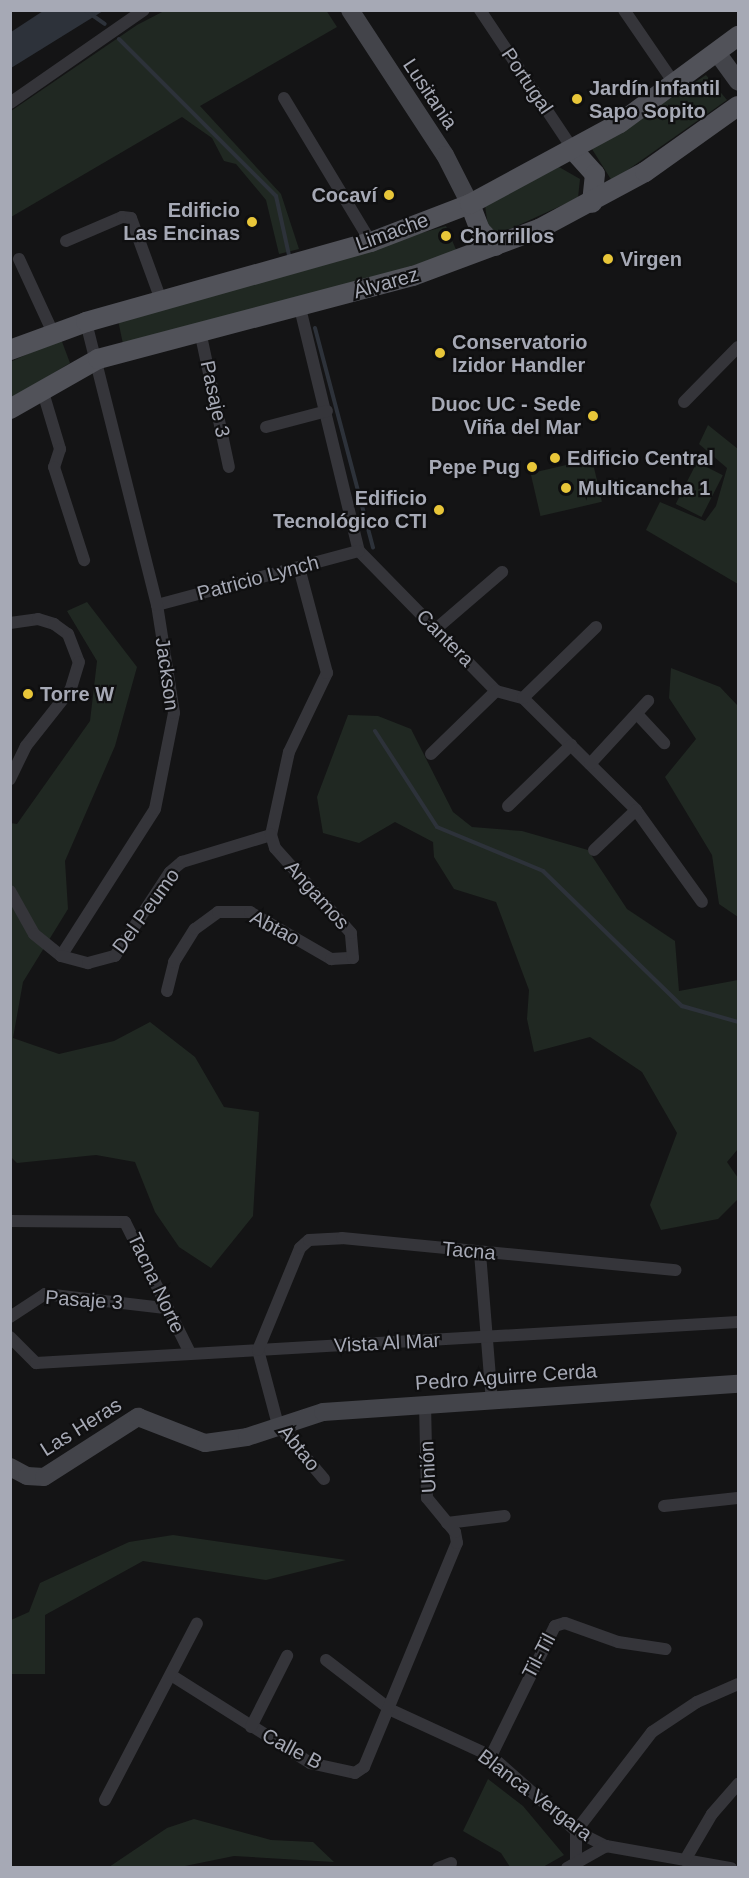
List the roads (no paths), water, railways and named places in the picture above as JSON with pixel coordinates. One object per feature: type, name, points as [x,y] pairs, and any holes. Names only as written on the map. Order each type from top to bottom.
[{"type":"main road","name":"Limache","points":[[10,350],[86,322],[371,242],[470,204],[574,151],[676,86],[738,36]]},
{"type":"main road","name":"Álvarez","points":[[10,408],[98,359],[200,331],[300,308],[495,246],[592,202],[702,135],[738,106]]},
{"type":"main road","points":[[574,151],[595,174],[592,202]]},
{"type":"main road","points":[[470,204],[480,230],[495,246]]},
{"type":"street","points":[[10,103],[144,10]]},
{"type":"street","name":"Portugal","points":[[480,10],[574,151]]},
{"type":"street","points":[[624,10],[676,86]]},
{"type":"street","name":"Lusitania","points":[[353,15],[445,155],[470,204]]},
{"type":"street","points":[[718,54],[738,82]]},
{"type":"street","points":[[284,98],[371,242]]},
{"type":"street","points":[[66,241],[122,217],[130,218],[161,300]]},
{"type":"street","points":[[19,259],[53,333]]},
{"type":"street","points":[[300,308],[327,411],[359,551]]},
{"type":"street","name":"Jackson","points":[[61,956],[155,809],[163,784],[174,713],[157,605],[98,359],[86,322]]},
{"type":"street","name":"Pasaje 3","points":[[200,331],[229,467]]},
{"type":"street","points":[[684,402],[738,346]]},
{"type":"street","points":[[42,389],[60,449],[54,467],[84,560]]},
{"type":"street","points":[[266,427],[327,411]]},
{"type":"street","name":"Patricio Lynch","points":[[157,605],[359,551]]},
{"type":"street","name":"Cantera","points":[[359,551],[437,628],[496,691]]},
{"type":"street","points":[[271,835],[288,752],[327,673],[299,568]]},
{"type":"street","points":[[437,628],[502,572]]},
{"type":"street","points":[[10,623],[38,619],[54,624],[68,634],[79,662],[71,689],[26,746],[10,779]]},
{"type":"street","points":[[523,698],[596,627]]},
{"type":"street","points":[[431,754],[496,691],[523,698],[636,810],[702,902]]},
{"type":"street","points":[[590,764],[648,701]]},
{"type":"street","points":[[637,714],[664,743]]},
{"type":"street","points":[[508,806],[571,745]]},
{"type":"street","points":[[594,850],[636,810]]},
{"type":"street","name":"Del Peumo","points":[[61,956],[88,963],[116,956],[170,872],[182,862],[271,835]]},
{"type":"street","name":"Angamos","points":[[271,835],[275,848],[351,933],[353,958]]},
{"type":"street","points":[[10,891],[34,934],[61,956]]},
{"type":"street","name":"Abtao","points":[[167,991],[174,962],[195,929],[218,912],[250,912],[331,959],[353,958]]},
{"type":"street","name":"Tacna Norte","points":[[10,1221],[125,1222],[165,1308],[189,1351]]},
{"type":"street","name":"Tacna","points":[[258,1350],[300,1248],[318,1239],[675,1270]]},
{"type":"street","points":[[480,1253],[489,1339],[492,1401]]},
{"type":"street","name":"Pasaje 3","points":[[10,1317],[45,1294],[165,1308]]},
{"type":"street","name":"Vista Al Mar","points":[[10,1337],[36,1363],[189,1351],[489,1339],[738,1322]]},
{"type":"street","name":"Abtao","points":[[258,1350],[278,1425],[324,1479]]},
{"type":"street","name":"Pedro Aguirre Cerda","points":[[278,1425],[323,1413],[738,1384]]},
{"type":"street","name":"Unión","points":[[425,1405],[427,1498],[447,1522]]},
{"type":"street","name":"Las Heras","points":[[10,1467],[27,1476],[44,1477],[138,1417],[205,1443],[247,1437],[278,1425]]},
{"type":"street","points":[[664,1506],[738,1498]]},
{"type":"street","points":[[447,1522],[505,1516]]},
{"type":"street","name":"Calle B","points":[[171,1675],[310,1763],[355,1773],[364,1767],[391,1710],[455,1555],[455,1532],[447,1522]]},
{"type":"street","points":[[105,1800],[197,1623]]},
{"type":"street","name":"Til-Til","points":[[491,1756],[555,1626],[565,1623],[618,1642],[665,1649]]},
{"type":"street","points":[[251,1727],[287,1656]]},
{"type":"street","name":"Blanca Vergara","points":[[326,1660],[391,1710],[491,1756],[576,1831],[606,1846],[731,1868]]},
{"type":"street","points":[[572,1865],[576,1831],[652,1732],[697,1702],[738,1684]]},
{"type":"street","points":[[685,1860],[712,1814],[738,1784]]},
{"type":"street","points":[[572,1865],[606,1846]]},
{"type":"street","points":[[438,1868],[451,1863]]},
{"type":"waterway","points":[[85,10],[105,24]]},
{"type":"waterway","points":[[119,39],[276,196],[289,255]]},
{"type":"waterway","points":[[315,328],[373,547]]},
{"type":"waterway","points":[[375,731],[437,827],[543,871],[682,1006],[738,1022]]},
{"type":"place","name":"Jardín Infantil Sapo Sopito","points":[[577,99]]},
{"type":"place","name":"Cocaví","points":[[389,195]]},
{"type":"place","name":"Edificio Las Encinas","points":[[252,222]]},
{"type":"place","name":"Chorrillos","points":[[446,236]]},
{"type":"place","name":"Virgen","points":[[608,259]]},
{"type":"place","name":"Conservatorio Izidor Handler","points":[[440,353]]},
{"type":"place","name":"Duoc UC - Sede Viña del Mar","points":[[593,416]]},
{"type":"place","name":"Edificio Central","points":[[555,458]]},
{"type":"place","name":"Pepe Pug","points":[[532,467]]},
{"type":"place","name":"Multicancha 1","points":[[566,488]]},
{"type":"place","name":"Edificio Tecnológico CTI","points":[[439,510]]},
{"type":"place","name":"Torre W","points":[[28,694]]}]
